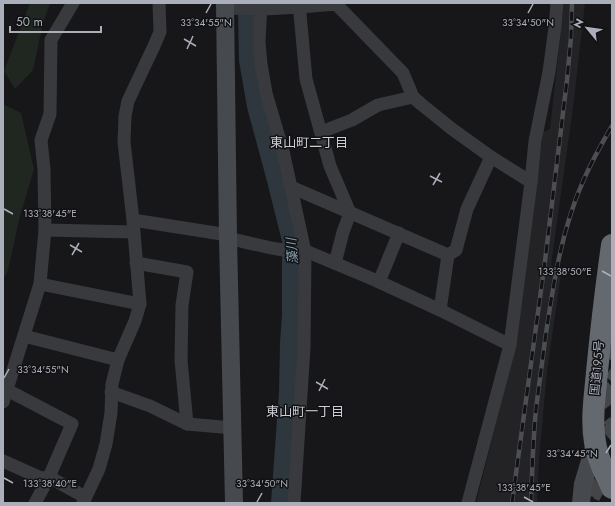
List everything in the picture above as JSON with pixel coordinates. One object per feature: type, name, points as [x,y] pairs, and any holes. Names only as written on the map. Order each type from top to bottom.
[{"type":"highway","name":"国道195号","points":[[612,245],[606,332],[593,412],[595,444],[603,469],[612,488]]},
{"type":"street","points":[[35,503],[49,477],[72,424],[5,396],[40,284],[46,230],[44,170],[41,140],[50,114],[51,40],[73,3]]},
{"type":"street","points":[[3,461],[41,478],[49,477],[84,500],[99,469],[106,444],[111,413],[112,384],[118,360],[135,321],[140,304],[124,142],[124,116],[128,101],[160,32],[159,3]]},
{"type":"street","points":[[468,503],[510,345],[535,141],[550,72],[557,3]]},
{"type":"street","points":[[234,503],[228,236],[230,6],[259,7],[336,4],[403,73],[414,97],[421,104],[452,130],[531,182]]},
{"type":"street","points":[[299,5],[306,79],[330,166],[350,212],[342,232],[335,263]]},
{"type":"street","points":[[259,7],[259,42],[262,72],[266,93],[283,151],[303,252],[304,348],[294,503]]},
{"type":"street","points":[[321,132],[352,120],[378,105],[414,97]]},
{"type":"street","points":[[291,187],[448,254],[456,250],[467,209],[491,157]]},
{"type":"street","points":[[46,230],[133,226],[228,236],[288,250],[308,252],[440,310],[510,345]]},
{"type":"street","points":[[379,282],[399,233]]},
{"type":"street","points":[[440,310],[448,254]]},
{"type":"street","points":[[136,263],[187,272],[182,305],[181,360],[188,424]]},
{"type":"street","points":[[40,284],[140,304]]},
{"type":"street","points":[[24,336],[118,360]]},
{"type":"street","points":[[111,392],[150,406],[188,424],[232,428]]},
{"type":"street","points":[[581,503],[583,484],[595,444]]},
{"type":"shaded area","points":[[30,3],[50,3],[43,23],[33,70],[15,89],[4,71]]},
{"type":"shaded area","points":[[564,3],[585,3],[573,108],[551,265],[562,268],[547,371],[539,460],[537,503],[476,503],[515,348],[543,132],[550,129]]},
{"type":"shaded area","points":[[3,104],[21,113],[34,169],[19,220],[8,270],[3,280]]},
{"type":"building","points":[[612,344],[612,361],[606,357],[606,352]]},
{"type":"building","points":[[612,367],[612,382],[605,376]]},
{"type":"building","points":[[608,382],[612,387],[612,404],[605,409],[603,385]]},
{"type":"building","points":[[610,417],[612,420],[612,442],[601,429],[606,425],[603,423]]},
{"type":"building","points":[[592,479],[595,479],[603,494],[599,501],[593,498],[594,497],[589,496]]},
{"type":"waterway","name":"藻川","points":[[250,3],[250,60],[258,106],[294,244],[290,392],[282,503]]},
{"type":"railway","points":[[512,503],[545,261],[567,80],[571,37],[572,3]]},
{"type":"railway","points":[[531,503],[536,409],[548,320],[559,258],[569,218],[576,198],[590,166],[612,126]]},
{"type":"district","name":"東山町二丁目","points":[[309,142]]},
{"type":"district","name":"東山町一丁目","points":[[305,411]]}]
